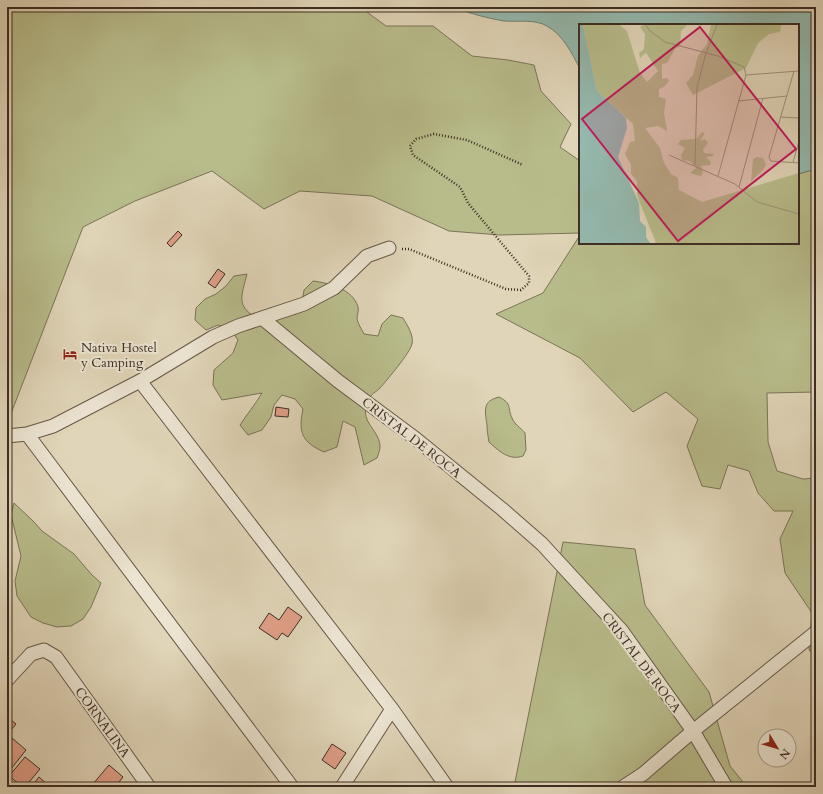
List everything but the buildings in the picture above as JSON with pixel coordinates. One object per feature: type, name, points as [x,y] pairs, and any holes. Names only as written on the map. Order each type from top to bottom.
[{"type":"street","points":[[7,436],[27,434],[53,426],[140,381],[214,338],[238,326],[304,304],[334,288],[367,256],[389,248]]},
{"type":"street","name":"CRISTAL DE ROCA","points":[[262,318],[338,381],[416,439],[502,509],[542,544],[622,631],[693,731],[726,787]]},
{"type":"street","points":[[140,381],[392,709],[447,787]]},
{"type":"street","points":[[27,434],[292,787]]},
{"type":"street","points":[[623,787],[643,774],[693,731],[816,632]]},
{"type":"street","name":"CORNALINA","points":[[7,680],[31,654],[44,650],[56,657],[149,787]]},
{"type":"street","points":[[342,787],[392,709]]},
{"type":"path","points":[[389,248],[409,250],[506,289],[521,290],[529,283],[529,276],[468,203],[460,187],[413,155],[410,146],[416,139],[434,134],[468,140],[523,165]]},
{"type":"green space","points":[[7,7],[360,7],[386,26],[433,26],[472,56],[508,60],[534,65],[541,91],[571,124],[560,147],[579,160],[579,233],[500,235],[449,231],[372,196],[300,191],[264,209],[212,171],[135,201],[83,227],[7,424]]},
{"type":"green space","points":[[816,169],[816,392],[767,393],[768,442],[777,471],[803,479],[816,478],[816,656],[809,650],[812,613],[785,573],[780,539],[793,511],[774,511],[758,493],[749,471],[728,465],[720,489],[702,486],[687,446],[698,419],[666,392],[633,412],[580,358],[496,314],[543,293],[579,237],[579,244],[799,244],[799,174]]},
{"type":"green space","points":[[247,274],[242,294],[243,304],[245,309],[250,314],[257,318],[281,313],[296,314],[302,303],[304,290],[313,281],[333,285],[346,291],[351,296],[358,307],[357,319],[364,334],[378,336],[382,324],[391,315],[403,318],[410,330],[412,344],[403,360],[380,388],[371,396],[366,407],[367,419],[379,440],[380,448],[377,458],[364,465],[355,427],[343,421],[337,447],[324,452],[311,444],[303,436],[301,424],[303,409],[295,399],[282,395],[274,405],[271,417],[262,430],[248,435],[240,425],[262,393],[222,400],[213,385],[214,370],[233,353],[238,340],[231,330],[218,325],[206,330],[195,320],[196,308],[205,299],[216,294],[226,286],[234,276]]},
{"type":"green space","points":[[499,397],[508,404],[513,420],[525,433],[526,450],[523,456],[513,457],[504,454],[489,442],[485,411],[487,404],[490,401]]},
{"type":"green space","points":[[14,503],[42,531],[74,554],[101,583],[91,607],[83,619],[71,626],[57,627],[43,623],[31,617],[17,596],[15,581],[21,556],[11,515]]},
{"type":"green space","points":[[563,542],[635,549],[645,605],[709,692],[730,766],[747,787],[514,787]]},
{"type":"water","points":[[454,7],[816,7],[816,169],[799,174],[799,24],[579,24],[579,67],[562,39],[547,26],[537,22],[504,21],[473,14]]},
{"type":"place","name":"Nativa Hostel y Camping","points":[[70,354]]}]
